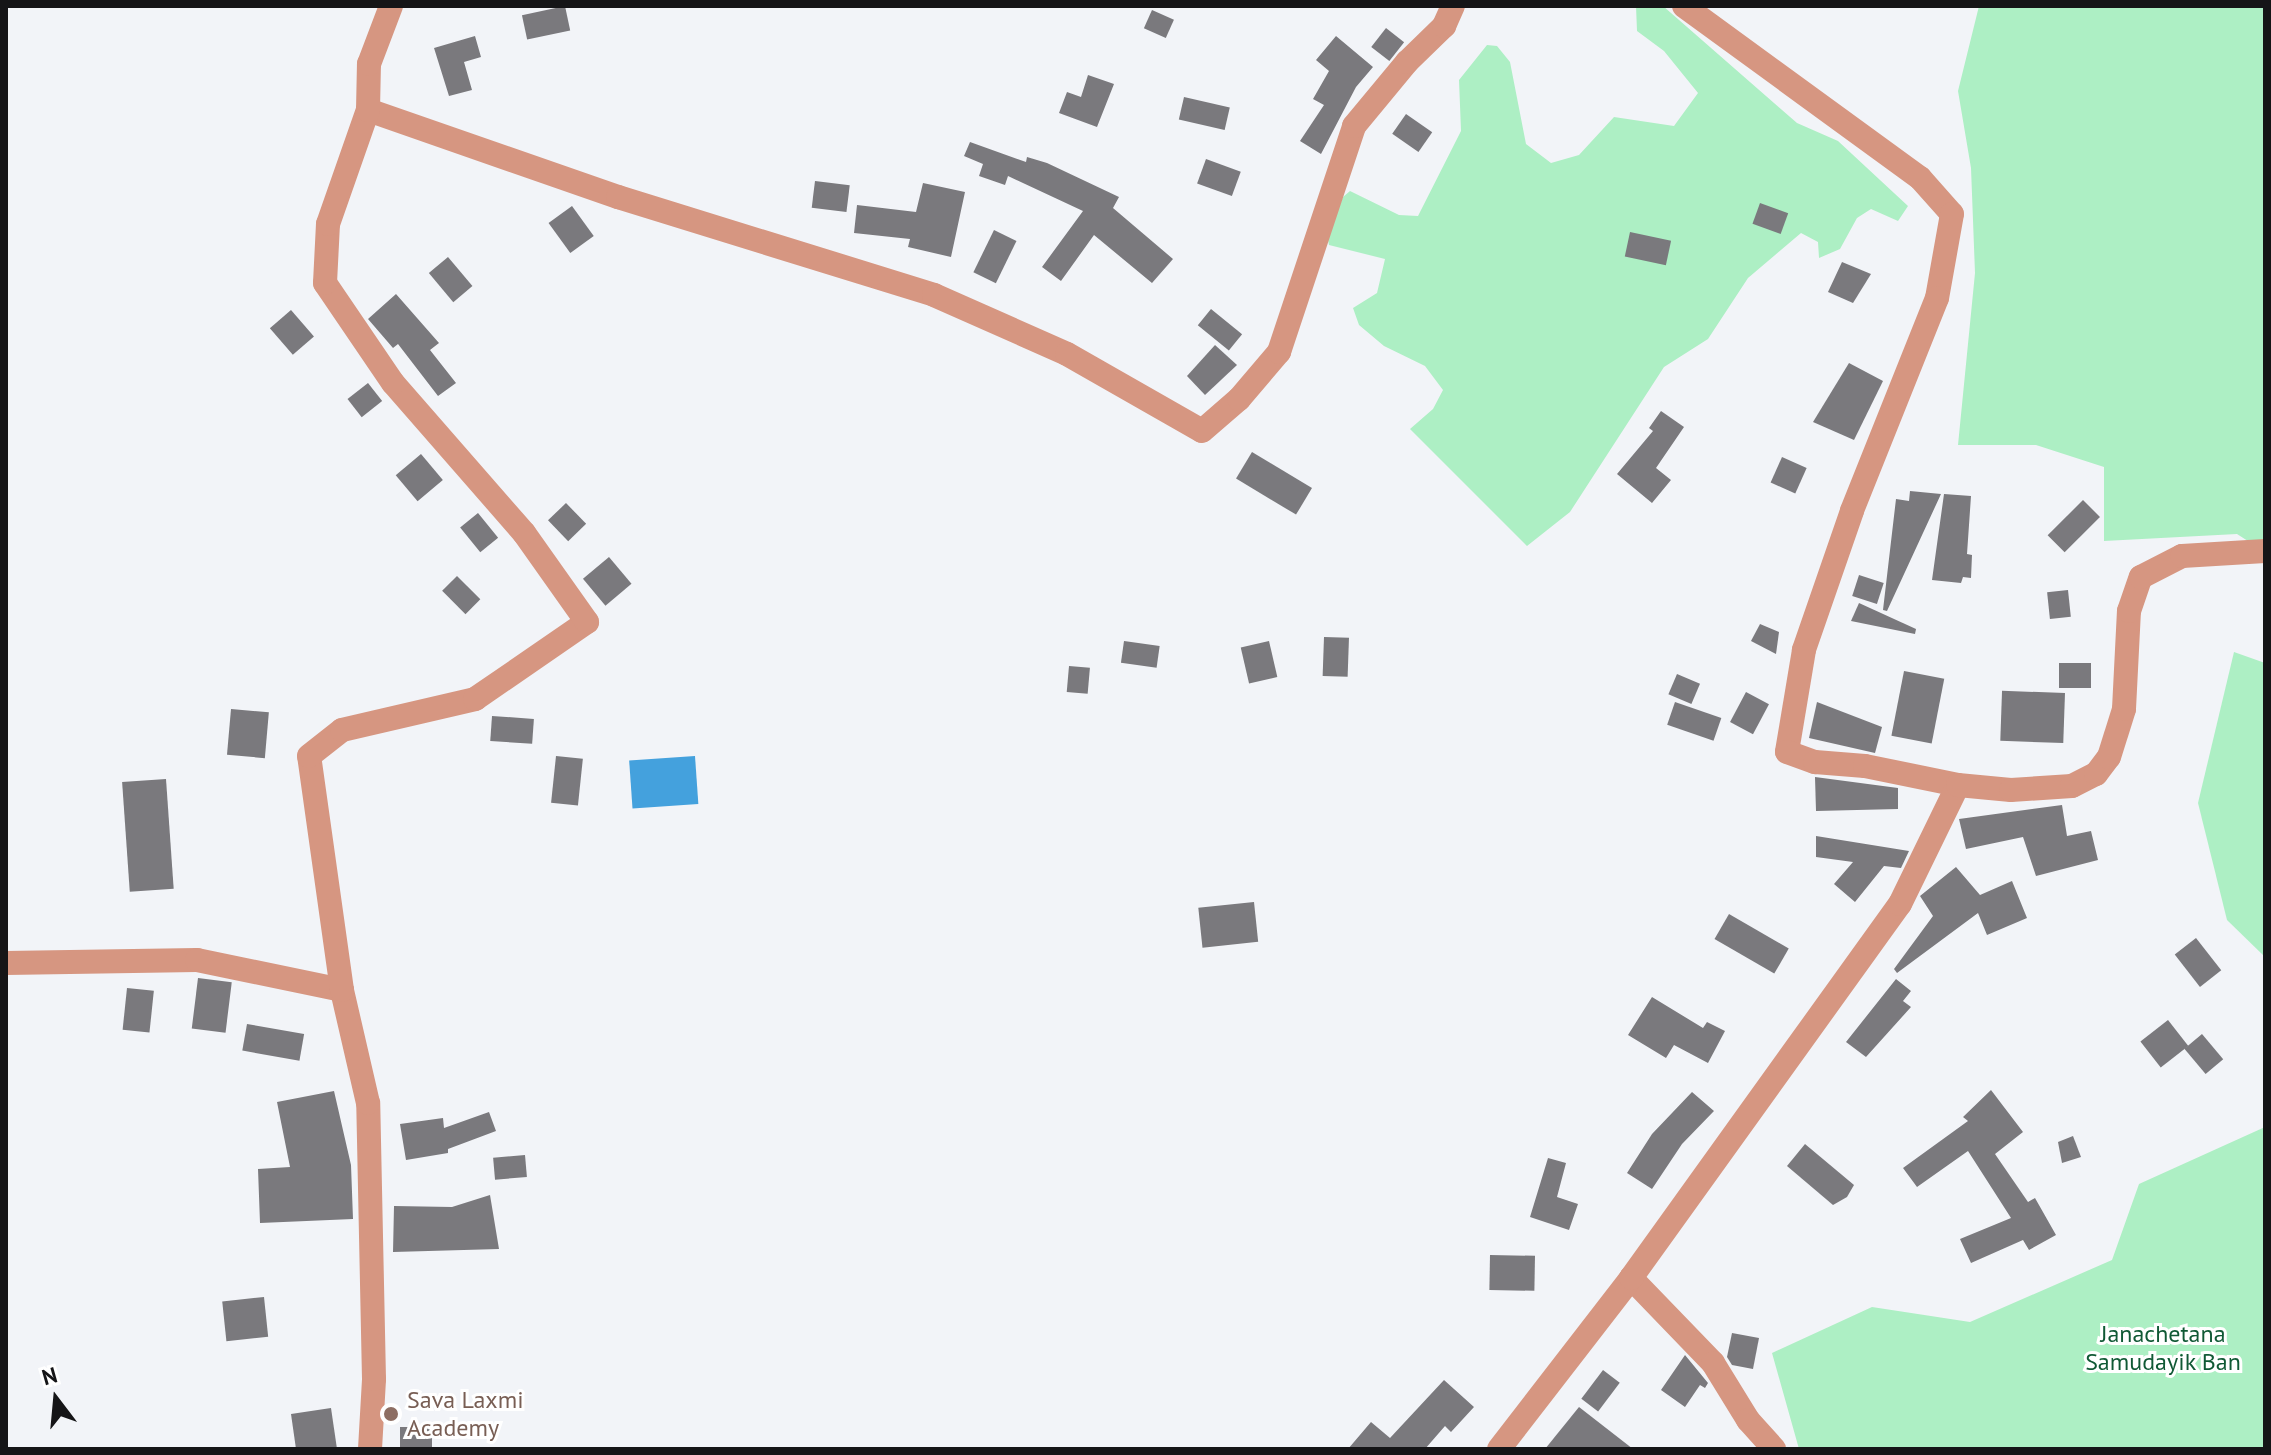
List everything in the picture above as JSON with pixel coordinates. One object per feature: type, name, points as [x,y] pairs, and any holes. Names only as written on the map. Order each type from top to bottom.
[{"type":"street","points":[[370,1449],[374,1379],[368,1103],[342,990],[309,756],[342,730],[475,699],[587,622],[524,533],[393,383],[325,283],[328,224],[368,110],[369,64],[391,6]]},
{"type":"street","points":[[368,110],[618,197],[934,295],[1067,354],[1202,431],[1239,399],[1279,352],[1354,126],[1407,62],[1444,26],[1453,6]]},
{"type":"street","points":[[1684,6],[1920,178],[1952,214],[1937,298],[1852,511],[1804,650],[1787,752],[1815,762],[1865,766],[1958,785],[2011,790],[2072,786],[2096,774],[2109,757],[2124,709],[2129,611],[2141,577],[2182,556],[2265,551]]},
{"type":"street","points":[[1499,1449],[1631,1278],[1900,904],[1958,785]]},
{"type":"street","points":[[6,963],[197,960],[342,990]]},
{"type":"street","points":[[1631,1278],[1713,1363],[1748,1420],[1774,1449]]},
{"type":"green space","points":[[1636,6],[1663,6],[1797,123],[1838,141],[1908,206],[1898,221],[1871,209],[1857,218],[1840,249],[1819,258],[1818,242],[1801,233],[1748,278],[1708,339],[1664,367],[1570,512],[1527,546],[1410,429],[1433,409],[1443,390],[1425,366],[1384,346],[1359,325],[1353,308],[1377,293],[1385,259],[1329,245],[1327,235],[1343,197],[1350,191],[1399,215],[1418,216],[1461,131],[1459,80],[1487,45],[1497,46],[1510,62],[1526,144],[1551,163],[1579,155],[1614,117],[1674,126],[1698,93],[1664,51],[1637,31]]},
{"type":"green space","points":[[1979,6],[2265,6],[2265,552],[2237,534],[2104,541],[2104,467],[2036,445],[1958,445],[1975,273],[1971,168],[1958,91]]},
{"type":"green space","points":[[2234,652],[2265,663],[2265,957],[2227,920],[2198,803]]},
{"type":"green space","name":"Janachetana Samudayik Ban","points":[[2265,1127],[2265,1449],[1799,1449],[1772,1353],[1872,1307],[1970,1322],[2112,1260],[2139,1184]]},
{"type":"water","points":[[695,756],[698,804],[633,808],[629,761]]},
{"type":"building","points":[[565,6],[570,30],[527,40],[522,15]]},
{"type":"building","points":[[1152,10],[1174,20],[1166,38],[1144,28]]},
{"type":"building","points":[[1386,28],[1404,42],[1389,61],[1371,47]]},
{"type":"building","points":[[475,36],[481,57],[464,62],[472,90],[449,96],[434,48]]},
{"type":"building","points":[[1336,36],[1373,67],[1356,87],[1321,154],[1300,141],[1324,105],[1313,99],[1329,71],[1316,60]]},
{"type":"building","points":[[1088,75],[1114,84],[1097,127],[1059,113],[1067,92],[1081,97]]},
{"type":"building","points":[[1184,97],[1230,108],[1225,130],[1179,119]]},
{"type":"building","points":[[1406,114],[1432,132],[1418,152],[1392,134]]},
{"type":"building","points":[[970,142],[1026,162],[1027,157],[1047,163],[1119,197],[1113,208],[1173,259],[1152,283],[1094,235],[1061,281],[1042,267],[1083,211],[1008,176],[1005,185],[979,176],[983,164],[964,156]]},
{"type":"building","points":[[1206,159],[1241,172],[1232,196],[1197,183]]},
{"type":"building","points":[[815,181],[850,185],[846,212],[812,208]]},
{"type":"building","points":[[923,183],[965,192],[951,257],[908,247],[910,239],[854,233],[857,205],[916,212]]},
{"type":"building","points":[[1760,203],[1788,213],[1781,234],[1752,224]]},
{"type":"building","points":[[572,206],[594,236],[570,253],[549,223]]},
{"type":"building","points":[[994,230],[1016,241],[996,283],[973,272]]},
{"type":"building","points":[[1630,232],[1671,241],[1666,265],[1625,256]]},
{"type":"building","points":[[448,257],[472,286],[453,302],[429,273]]},
{"type":"building","points":[[1842,262],[1871,274],[1853,303],[1828,292]]},
{"type":"building","points":[[396,294],[439,343],[430,350],[456,383],[438,396],[398,344],[393,348],[368,319]]},
{"type":"building","points":[[1211,309],[1242,334],[1229,350],[1198,325]]},
{"type":"building","points":[[291,310],[314,336],[293,355],[270,328]]},
{"type":"building","points":[[1215,345],[1237,365],[1205,395],[1187,376]]},
{"type":"building","points":[[1849,363],[1883,381],[1854,440],[1813,422]]},
{"type":"building","points":[[368,383],[382,401],[362,417],[348,399]]},
{"type":"building","points":[[1661,411],[1684,427],[1656,468],[1671,480],[1652,503],[1617,474],[1653,431],[1649,428]]},
{"type":"building","points":[[1252,452],[1312,488],[1296,515],[1236,479]]},
{"type":"building","points":[[421,454],[443,480],[418,501],[396,475]]},
{"type":"building","points":[[1782,457],[1807,468],[1795,494],[1771,483]]},
{"type":"building","points":[[1910,491],[1941,494],[1887,611],[1883,610],[1896,499],[1909,501]]},
{"type":"building","points":[[1944,494],[1971,496],[1967,554],[1972,555],[1971,578],[1963,577],[1961,583],[1932,580]]},
{"type":"building","points":[[2083,500],[2100,517],[2065,552],[2048,535]]},
{"type":"building","points":[[566,503],[586,524],[568,541],[548,520]]},
{"type":"building","points":[[478,513],[498,538],[480,552],[460,527]]},
{"type":"building","points":[[609,557],[631,584],[605,606],[583,579]]},
{"type":"building","points":[[1859,575],[1884,583],[1877,604],[1852,596]]},
{"type":"building","points":[[457,576],[480,599],[465,614],[442,591]]},
{"type":"building","points":[[2068,590],[2071,617],[2050,619],[2047,592]]},
{"type":"building","points":[[1859,603],[1916,629],[1915,634],[1851,621]]},
{"type":"building","points":[[1760,624],[1779,632],[1776,654],[1751,641]]},
{"type":"building","points":[[1324,637],[1349,638],[1348,677],[1323,676]]},
{"type":"building","points":[[1124,641],[1160,646],[1157,668],[1121,663]]},
{"type":"building","points":[[1269,641],[1277,677],[1249,684],[1241,648]]},
{"type":"building","points":[[2059,663],[2091,663],[2091,688],[2059,688]]},
{"type":"building","points":[[1069,666],[1090,668],[1088,694],[1067,692]]},
{"type":"building","points":[[1904,671],[1944,679],[1932,744],[1891,736]]},
{"type":"building","points":[[1677,674],[1700,684],[1691,704],[1668,694]]},
{"type":"building","points":[[2002,691],[2065,693],[2063,743],[2000,741]]},
{"type":"building","points":[[1746,692],[1769,704],[1753,734],[1730,722]]},
{"type":"building","points":[[1675,702],[1721,718],[1714,741],[1667,725]]},
{"type":"building","points":[[1817,702],[1882,727],[1875,753],[1809,738]]},
{"type":"building","points":[[231,709],[269,712],[265,758],[227,755]]},
{"type":"building","points":[[492,716],[534,719],[532,744],[490,741]]},
{"type":"building","points":[[556,756],[583,759],[578,806],[551,803]]},
{"type":"building","points":[[1815,777],[1898,788],[1898,809],[1816,811]]},
{"type":"building","points":[[166,779],[174,889],[130,892],[122,782]]},
{"type":"building","points":[[2062,805],[2067,836],[2091,831],[2098,860],[2036,876],[2023,837],[1966,849],[1959,819]]},
{"type":"building","points":[[1816,836],[1909,851],[1901,868],[1884,866],[1855,902],[1834,884],[1853,862],[1816,857]]},
{"type":"building","points":[[1956,867],[1980,895],[2012,881],[2027,918],[1987,935],[1978,913],[1897,973],[1894,969],[1933,916],[1920,896]]},
{"type":"building","points":[[1254,902],[1258,942],[1202,948],[1198,908]]},
{"type":"building","points":[[1729,914],[1789,948],[1774,974],[1714,939]]},
{"type":"building","points":[[2196,938],[2221,970],[2200,987],[2175,955]]},
{"type":"building","points":[[198,978],[232,982],[226,1033],[192,1029]]},
{"type":"building","points":[[1896,979],[1911,991],[1903,1001],[1911,1007],[1866,1057],[1846,1042]]},
{"type":"building","points":[[127,988],[154,991],[149,1033],[123,1030]]},
{"type":"building","points":[[1652,997],[1703,1028],[1707,1022],[1725,1031],[1708,1063],[1674,1045],[1666,1058],[1628,1035]]},
{"type":"building","points":[[2168,1020],[2188,1046],[2161,1068],[2140,1042]]},
{"type":"building","points":[[247,1024],[304,1034],[299,1061],[242,1051]]},
{"type":"building","points":[[2202,1034],[2223,1059],[2206,1074],[2184,1049]]},
{"type":"building","points":[[1991,1090],[2023,1132],[1995,1154],[2028,1202],[2035,1198],[2056,1235],[2029,1250],[2023,1240],[1971,1263],[1960,1239],[2011,1218],[1968,1151],[1917,1187],[1903,1168],[1968,1121],[1963,1117]]},
{"type":"building","points":[[334,1091],[351,1165],[353,1219],[260,1223],[258,1169],[290,1167],[277,1102]]},
{"type":"building","points":[[1692,1092],[1714,1111],[1682,1144],[1652,1189],[1627,1173],[1652,1134]]},
{"type":"building","points":[[489,1112],[496,1131],[448,1149],[448,1153],[406,1160],[400,1124],[443,1118],[444,1128]]},
{"type":"building","points":[[2073,1136],[2081,1157],[2062,1163],[2058,1142]]},
{"type":"building","points":[[1805,1144],[1854,1185],[1847,1197],[1833,1205],[1787,1166]]},
{"type":"building","points":[[525,1155],[527,1177],[495,1180],[493,1158]]},
{"type":"building","points":[[1548,1158],[1566,1163],[1557,1197],[1578,1204],[1569,1230],[1530,1217]]},
{"type":"building","points":[[490,1195],[499,1249],[393,1252],[394,1206],[452,1207]]},
{"type":"building","points":[[1490,1255],[1535,1256],[1534,1291],[1489,1290]]},
{"type":"building","points":[[264,1297],[268,1337],[226,1341],[222,1301]]},
{"type":"building","points":[[1732,1333],[1759,1338],[1753,1369],[1732,1365],[1727,1357]]},
{"type":"building","points":[[1685,1355],[1708,1383],[1705,1388],[1700,1385],[1685,1407],[1661,1390]]},
{"type":"building","points":[[1603,1370],[1620,1383],[1598,1411],[1581,1399]]},
{"type":"building","points":[[1444,1380],[1474,1407],[1451,1432],[1445,1426],[1425,1449],[1348,1449],[1371,1422],[1390,1438]]},
{"type":"building","points":[[1579,1407],[1633,1449],[1545,1449]]},
{"type":"building","points":[[331,1408],[337,1449],[296,1449],[291,1414]]},
{"type":"building","points":[[400,1427],[432,1427],[432,1447],[400,1447]]},
{"type":"place","name":"Sava Laxmi Academy","points":[[391,1414]]}]
